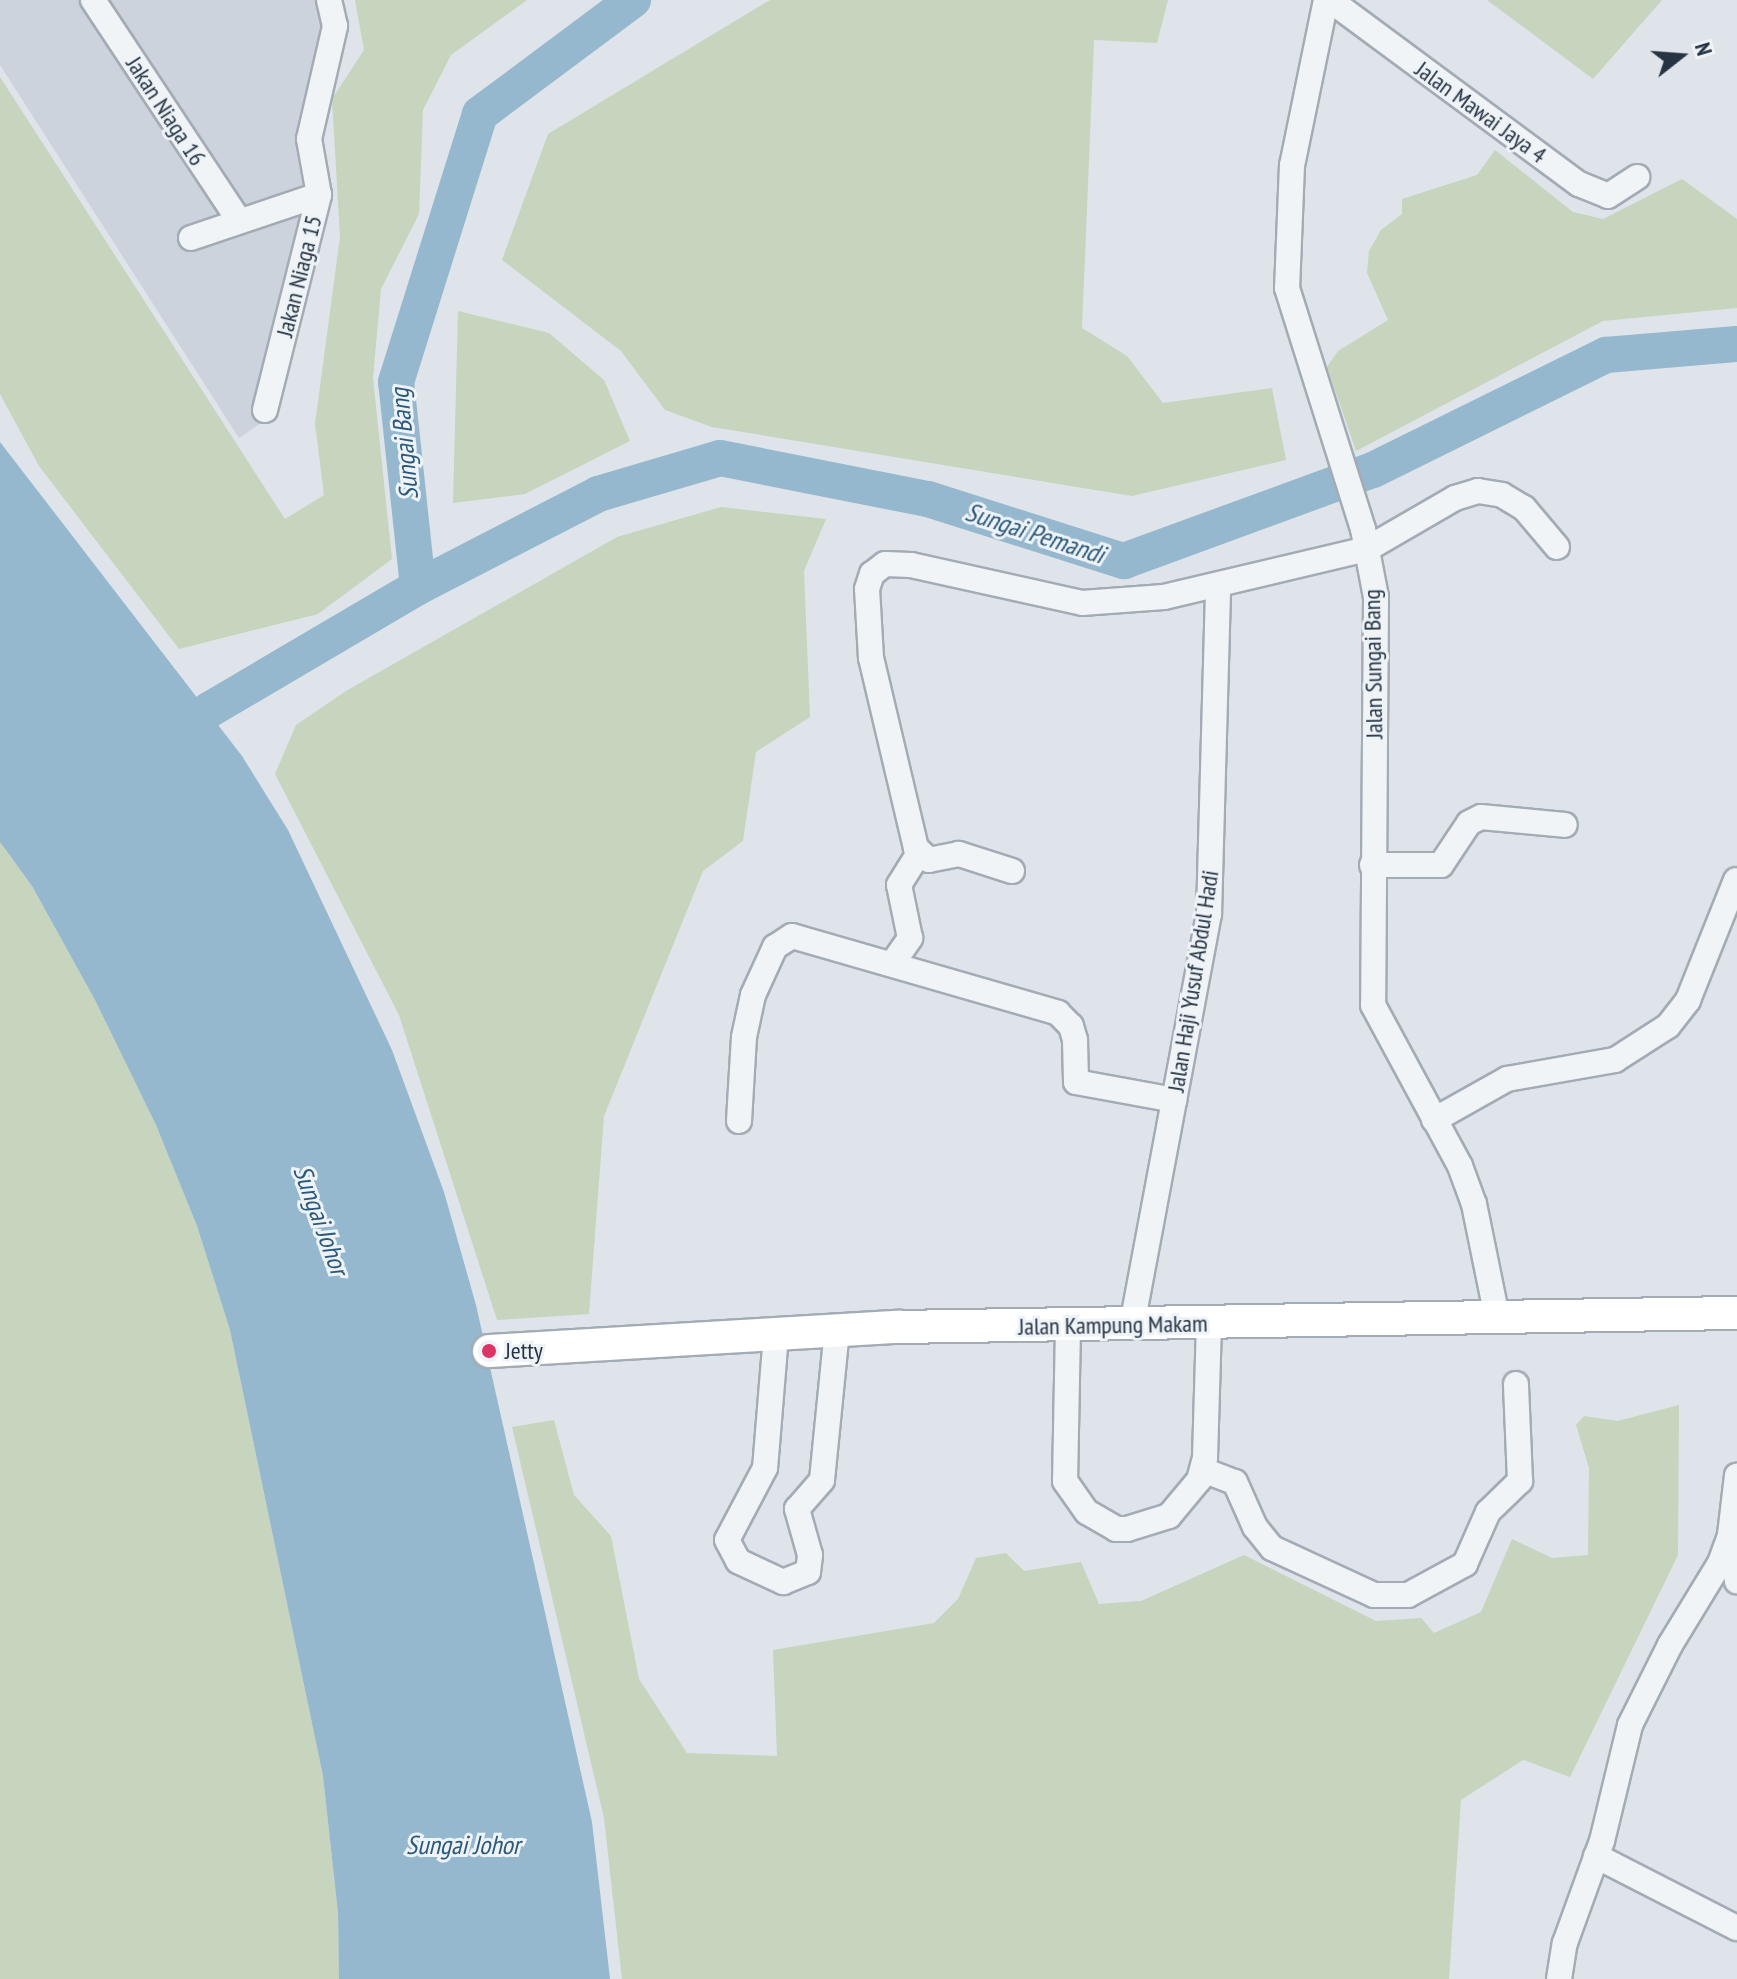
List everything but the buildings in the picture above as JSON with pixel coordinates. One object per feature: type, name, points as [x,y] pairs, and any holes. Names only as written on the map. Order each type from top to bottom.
[{"type":"street","name":"Jakan Niaga 16","points":[[93,0],[239,221]]},
{"type":"street","name":"Jakan Niaga 15","points":[[265,410],[319,195],[309,139],[335,26],[329,0]]},
{"type":"street","name":"Jalan Mawai Jaya 4","points":[[1328,0],[1579,184],[1608,196],[1637,177]]},
{"type":"street","name":"Jalan Sungai Bang","points":[[1328,0],[1292,165],[1287,288],[1319,403],[1365,539],[1376,597],[1373,1005],[1474,1204],[1497,1317]]},
{"type":"street","points":[[191,238],[319,195]]},
{"type":"street","points":[[892,964],[910,938],[899,885],[918,854],[871,658],[867,589],[872,574],[885,564],[911,565],[1082,603],[1164,597],[1218,586],[1365,539],[1455,498],[1478,491],[1502,495],[1524,508],[1557,547]]},
{"type":"street","name":"Jalan Haji Yusuf Abdul Hadi","points":[[1132,1325],[1214,872],[1218,586]]},
{"type":"street","points":[[1372,865],[1441,865],[1469,823],[1481,817],[1565,825]]},
{"type":"street","points":[[918,854],[929,860],[959,854],[1012,871]]},
{"type":"street","points":[[1434,1120],[1507,1079],[1615,1060],[1668,1026],[1688,1000],[1736,880]]},
{"type":"street","points":[[739,1121],[750,1009],[779,942],[799,937],[1058,1013],[1071,1026],[1075,1040],[1076,1082],[1174,1100]]},
{"type":"street","name":"Jalan Kampung Makam","points":[[489,1351],[837,1331],[1737,1313]]},
{"type":"street","points":[[1068,1327],[1063,1468],[1071,1494],[1087,1512],[1116,1529],[1155,1523],[1180,1506],[1203,1470],[1209,1323]]},
{"type":"street","points":[[776,1335],[765,1468],[727,1540],[738,1561],[783,1582],[808,1572],[810,1555],[797,1509],[822,1480],[837,1331]]},
{"type":"street","points":[[1203,1470],[1235,1482],[1255,1527],[1272,1548],[1374,1595],[1408,1595],[1465,1564],[1488,1512],[1520,1481],[1516,1384]]},
{"type":"street","points":[[1559,1979],[1565,1943],[1596,1856],[1630,1725],[1670,1645],[1720,1563],[1730,1535],[1737,1475]]},
{"type":"street","points":[[1730,1535],[1737,1581]]},
{"type":"street","points":[[1596,1856],[1737,1928]]},
{"type":"shaded area","points":[[0,0],[337,0],[319,144],[270,417],[239,438],[0,65]]},
{"type":"green space","points":[[355,0],[527,0],[451,55],[423,110],[419,214],[381,289],[373,378],[392,559],[318,614],[179,649],[39,466],[0,394],[0,77],[285,519],[324,495],[315,424],[340,237],[332,99],[364,50]]},
{"type":"green space","points":[[770,0],[1168,0],[1157,43],[1094,40],[1082,328],[1127,356],[1163,403],[1272,388],[1286,460],[1132,496],[712,427],[665,410],[621,351],[502,260],[548,134]]},
{"type":"green space","points":[[1487,0],[1662,0],[1593,79]]},
{"type":"green space","points":[[1495,150],[1573,212],[1603,219],[1682,179],[1737,219],[1737,308],[1603,321],[1356,451],[1327,367],[1338,351],[1388,320],[1367,273],[1369,251],[1381,230],[1402,214],[1402,199],[1477,175]]},
{"type":"green space","points":[[458,311],[549,333],[604,380],[630,441],[525,494],[453,503]]},
{"type":"green space","points":[[721,507],[826,519],[804,571],[810,717],[756,752],[743,841],[703,871],[604,1116],[589,1314],[497,1320],[399,1015],[275,774],[296,725],[346,691],[617,537]]},
{"type":"green space","points":[[0,842],[32,886],[95,1000],[156,1125],[197,1226],[230,1330],[323,1776],[338,1913],[339,1979],[0,1979]]},
{"type":"green space","points":[[1679,1405],[1678,1555],[1570,1777],[1523,1760],[1461,1800],[1449,1979],[622,1979],[604,1818],[512,1427],[554,1420],[574,1495],[611,1536],[639,1679],[687,1753],[777,1756],[773,1650],[934,1623],[958,1599],[976,1558],[1006,1553],[1024,1571],[1081,1562],[1099,1604],[1141,1601],[1244,1555],[1376,1621],[1421,1618],[1434,1633],[1481,1612],[1512,1539],[1552,1558],[1588,1555],[1589,1468],[1576,1425],[1584,1416],[1618,1421]]},
{"type":"water","name":"Sungai Johor","points":[[0,442],[242,756],[288,830],[392,1050],[444,1192],[476,1305],[592,1822],[610,1979],[339,1979],[338,1913],[323,1776],[230,1330],[197,1226],[156,1125],[95,1000],[32,886],[0,842]]},
{"type":"waterway","name":"Sungai Bang","points":[[174,741],[209,710],[418,587],[396,382],[480,114],[633,0]]},
{"type":"waterway","name":"Sungai Pemandi","points":[[418,587],[598,494],[720,458],[928,499],[1124,561],[1373,470],[1606,355],[1737,344]]},
{"type":"place","name":"Jetty","points":[[489,1351]]}]
